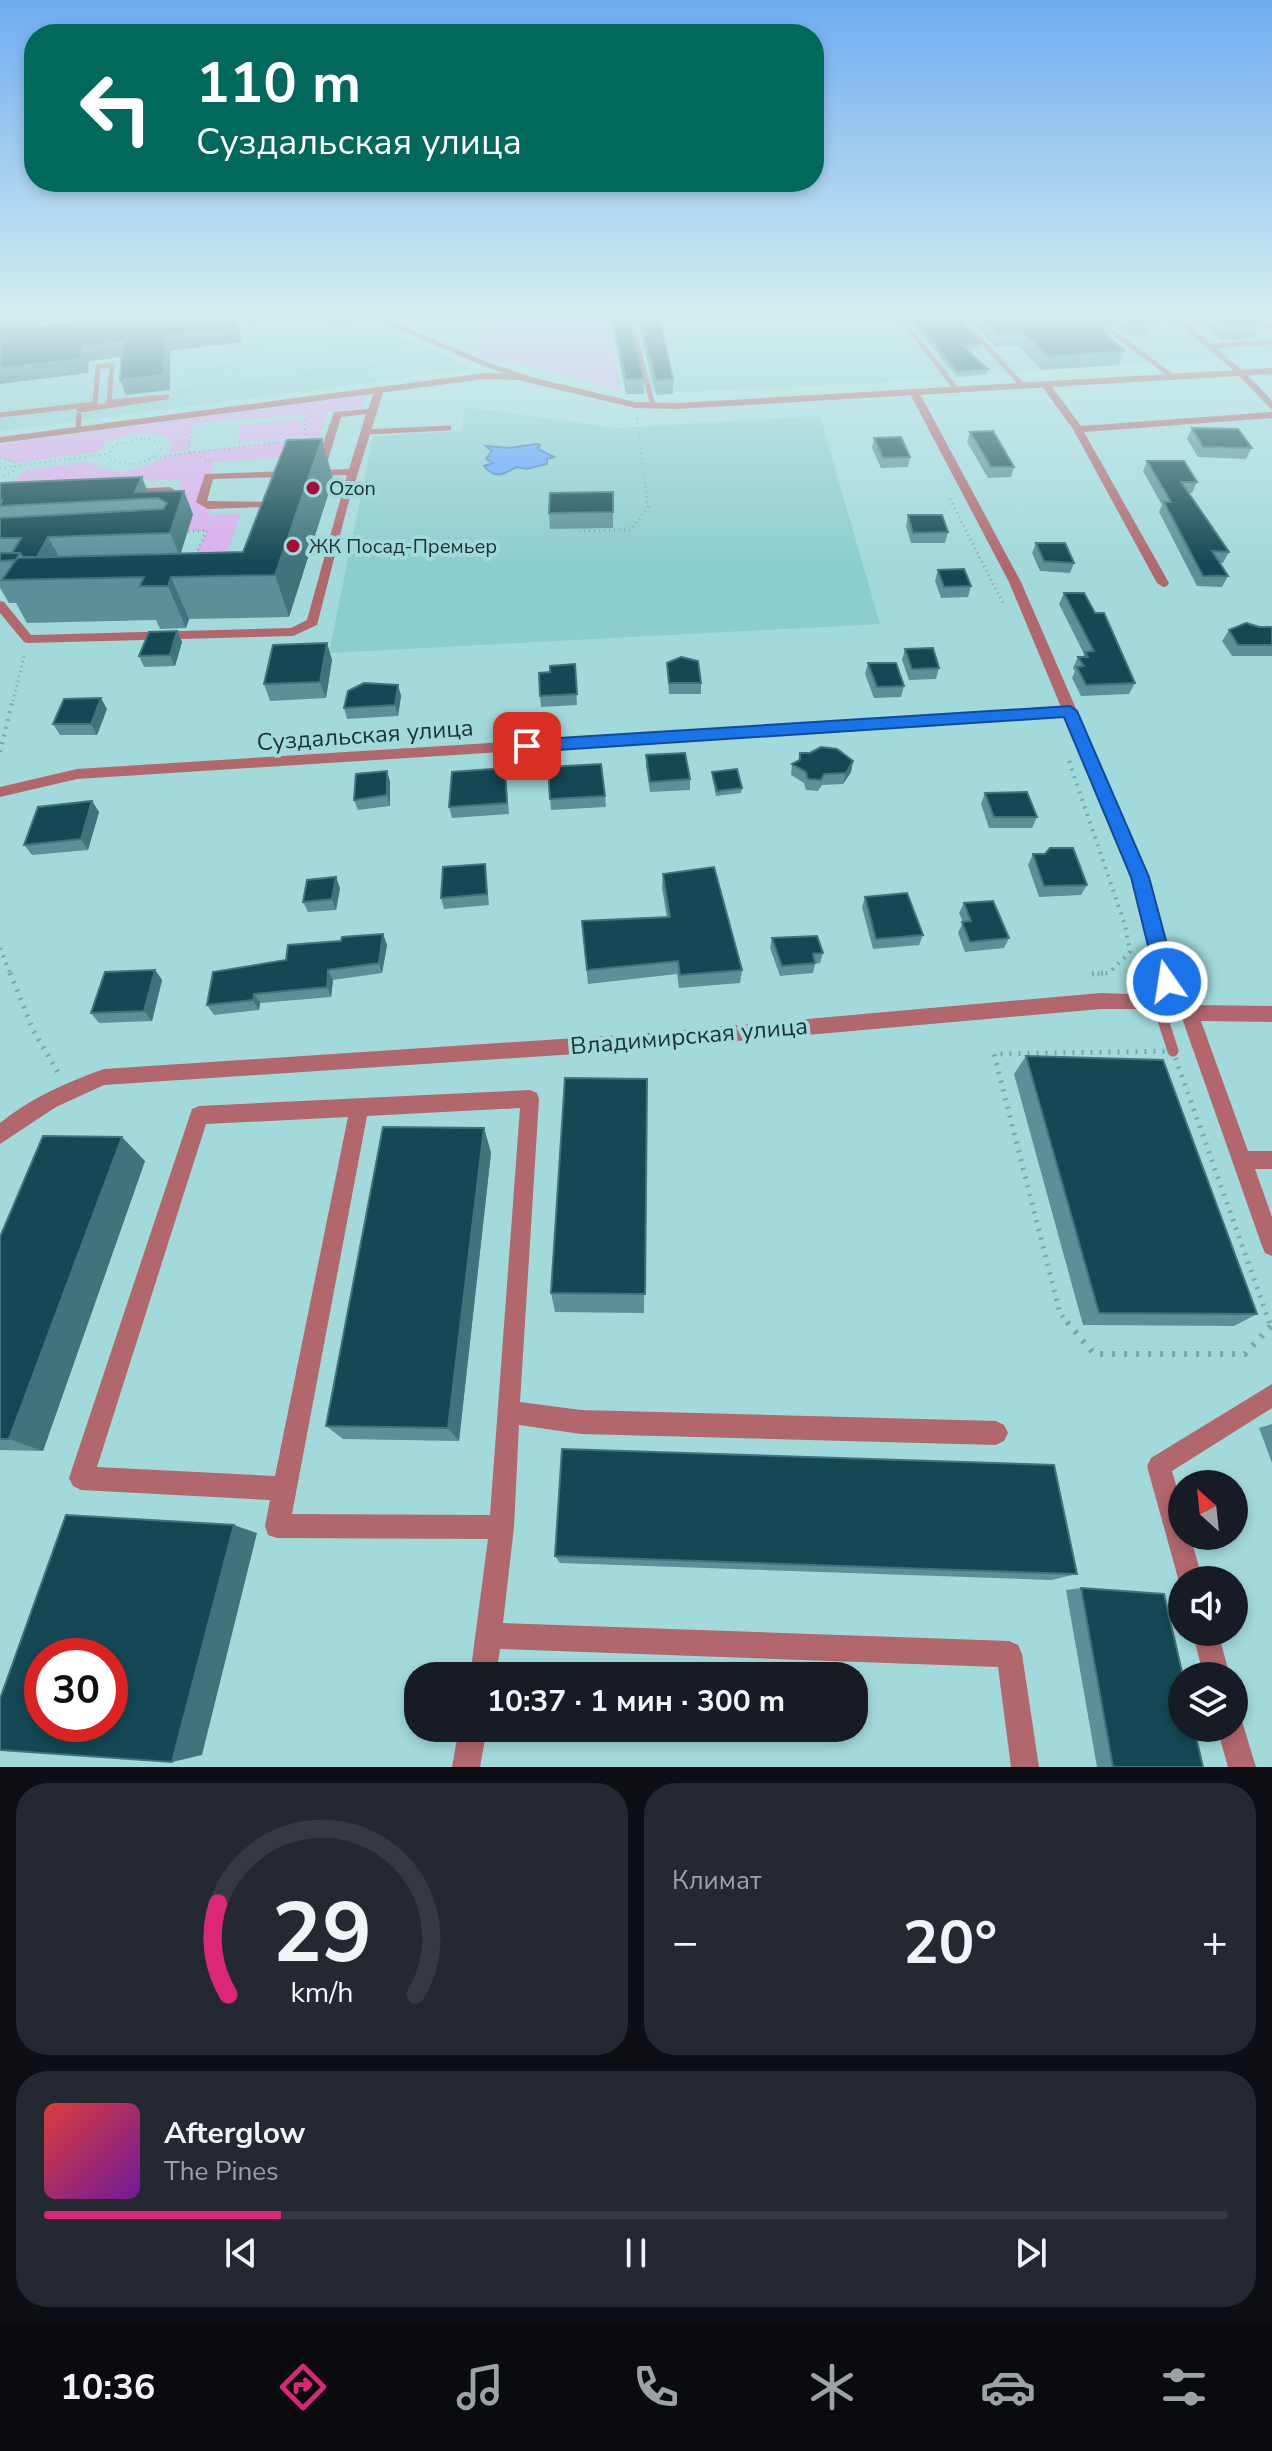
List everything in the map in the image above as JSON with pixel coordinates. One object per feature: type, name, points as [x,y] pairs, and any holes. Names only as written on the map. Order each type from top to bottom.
[{"type":"street","points":[[0,440],[310,398]]},
{"type":"street","points":[[0,605],[28,639],[293,632],[313,622],[353,472],[376,398]]},
{"type":"street","points":[[608,398],[653,406],[794,398]]},
{"type":"street","points":[[917,398],[1015,582],[1140,877],[1173,1007],[1242,1160],[1272,1246]]},
{"type":"street","points":[[1056,398],[1078,429],[1163,583]]},
{"type":"street","points":[[319,473],[337,414],[373,411]]},
{"type":"street","points":[[1078,429],[1272,415]]},
{"type":"street","points":[[263,530],[273,504],[208,506],[201,502],[209,476],[353,472]]},
{"type":"street","points":[[112,493],[170,490]]},
{"type":"street","name":"Суздальская улица","points":[[0,792],[77,774],[1070,711]]},
{"type":"street","name":"Владимирская улица","points":[[0,1135],[30,1109],[68,1089],[104,1077],[637,1042],[1101,1001],[1272,1014]]},
{"type":"street","points":[[284,1489],[81,1478],[199,1115],[530,1099],[502,1527],[485,1662]]},
{"type":"street","points":[[359,1107],[277,1526],[502,1527]]},
{"type":"street","points":[[1242,1160],[1272,1160]]},
{"type":"street","points":[[1186,1566],[1159,1466],[1272,1395]]},
{"type":"street","points":[[508,1412],[581,1422],[996,1433]]},
{"type":"street","points":[[490,1636],[1009,1654],[1025,1767]]},
{"type":"street","points":[[466,1767],[470,1742]]},
{"type":"street","points":[[1235,1742],[1242,1767]]},
{"type":"lane","points":[[0,417],[95,404],[95,398]]},
{"type":"lane","points":[[109,398],[109,402],[150,398]]},
{"type":"lane","points":[[0,417],[79,411],[158,398]]},
{"type":"lane","points":[[651,398],[653,406]]},
{"type":"lane","points":[[78,430],[79,411]]},
{"type":"lane","points":[[366,432],[449,428]]},
{"type":"lane","points":[[1173,1007],[1173,1051]]},
{"type":"path","points":[[579,531],[630,530],[648,507],[635,405]]},
{"type":"path","points":[[305,439],[305,414],[316,413]]},
{"type":"path","points":[[0,468],[107,454],[120,443],[151,438],[163,446],[158,454],[149,459]]},
{"type":"path","points":[[189,453],[190,441]]},
{"type":"path","points":[[107,454],[111,461],[124,464],[290,441]]},
{"type":"path","points":[[189,453],[214,462]]},
{"type":"path","points":[[0,458],[14,461],[16,466]]},
{"type":"path","points":[[0,478],[16,466]]},
{"type":"path","points":[[949,496],[1010,617]]},
{"type":"path","points":[[179,532],[207,530],[195,555],[189,560]]},
{"type":"path","points":[[0,752],[28,639]]},
{"type":"path","points":[[1067,754],[1125,925],[1130,952],[1109,973],[1092,974]]},
{"type":"path","points":[[0,948],[33,1030],[68,1089]]},
{"type":"path","points":[[1173,1051],[1271,1326],[1245,1354],[1094,1354],[1060,1313],[994,1054],[1173,1051]]},
{"type":"shaded area","points":[[0,398],[248,398],[0,431]]},
{"type":"shaded area","points":[[339,398],[364,398],[363,408],[328,412],[312,456],[214,462],[202,494],[211,510],[209,515],[241,514],[221,569],[195,555],[207,531],[179,532],[162,505],[186,495],[176,495],[181,480],[14,482],[25,470],[89,462],[103,470],[124,472],[150,465],[166,455],[305,439],[304,414],[193,424],[189,450],[171,453],[168,438],[149,433],[136,433],[109,441],[97,452],[16,463],[0,458],[0,444]]},
{"type":"shaded area","points":[[465,407],[617,428],[820,416],[880,624],[329,653],[373,436],[462,431]]},
{"type":"shaded area","points":[[302,419],[303,437],[238,443],[240,425]]},
{"type":"water","points":[[540,445],[538,449],[554,457],[547,459],[547,464],[526,469],[517,467],[497,474],[484,466],[493,463],[486,459],[492,451],[486,446],[509,448]]},
{"type":"building","points":[[1192,428],[1238,429],[1252,448],[1203,447]]},
{"type":"building","points":[[993,431],[1014,467],[991,467],[970,432]]},
{"type":"building","points":[[901,437],[910,457],[883,458],[874,438]]},
{"type":"building","points":[[322,439],[275,575],[171,577],[168,586],[140,586],[144,577],[2,580],[16,560],[0,561],[0,553],[20,553],[17,558],[243,552],[287,440]]},
{"type":"building","points":[[1147,461],[1184,461],[1197,482],[1181,482],[1229,552],[1212,551],[1228,576],[1203,576],[1164,502],[1171,502]]},
{"type":"building","points":[[142,477],[135,492],[184,491],[170,533],[48,537],[37,557],[12,553],[21,538],[0,538],[0,518],[163,509],[167,503],[158,498],[0,506],[0,483]]},
{"type":"building","points":[[613,492],[613,512],[549,513],[550,493]]},
{"type":"building","points":[[908,515],[942,515],[948,532],[913,533]]},
{"type":"building","points":[[1036,543],[1065,543],[1074,563],[1044,561]]},
{"type":"building","points":[[964,569],[971,586],[944,587],[938,570]]},
{"type":"building","points":[[1064,593],[1084,593],[1095,613],[1104,613],[1135,683],[1086,685],[1077,667],[1084,666],[1078,657],[1088,657],[1085,652],[1094,651]]},
{"type":"building","points":[[1246,623],[1272,627],[1272,645],[1238,645],[1229,630]]},
{"type":"building","points":[[177,631],[170,655],[139,656],[149,632]]},
{"type":"building","points":[[327,643],[320,682],[264,684],[273,645]]},
{"type":"building","points":[[933,648],[939,668],[912,669],[905,649]]},
{"type":"building","points":[[681,657],[698,661],[701,683],[669,683],[667,663]]},
{"type":"building","points":[[868,663],[896,663],[904,686],[877,687]]},
{"type":"building","points":[[575,664],[577,694],[540,696],[539,673],[550,672],[550,666]]},
{"type":"building","points":[[364,683],[398,685],[395,705],[344,708],[348,691]]},
{"type":"building","points":[[101,698],[91,724],[53,724],[64,699]]},
{"type":"building","points":[[821,747],[837,749],[853,761],[846,773],[824,774],[821,780],[808,779],[806,772],[792,764],[800,760],[800,753],[810,753]]},
{"type":"building","points":[[685,753],[690,779],[650,782],[646,755]]},
{"type":"building","points":[[601,764],[605,796],[550,799],[548,767]]},
{"type":"building","points":[[505,768],[507,803],[449,807],[452,772]]},
{"type":"building","points":[[737,769],[742,788],[717,791],[712,772]]},
{"type":"building","points":[[387,771],[387,795],[354,800],[356,774]]},
{"type":"building","points":[[1027,792],[1037,817],[994,817],[985,793]]},
{"type":"building","points":[[92,801],[81,839],[24,845],[38,807]]},
{"type":"building","points":[[1050,848],[1073,848],[1087,885],[1044,886],[1033,854],[1045,854]]},
{"type":"building","points":[[485,864],[487,894],[441,898],[443,867]]},
{"type":"building","points":[[714,867],[742,970],[680,975],[678,961],[587,970],[582,921],[670,917],[663,874]]},
{"type":"building","points":[[336,877],[332,899],[303,902],[307,880]]},
{"type":"building","points":[[907,893],[923,935],[876,939],[865,897]]},
{"type":"building","points":[[993,901],[1009,938],[970,942],[962,922],[971,921],[964,903]]},
{"type":"building","points":[[383,934],[379,963],[328,970],[327,987],[254,994],[253,1000],[207,1005],[213,972],[286,960],[288,945]]},
{"type":"building","points":[[817,936],[823,953],[813,954],[815,963],[782,966],[772,938]]},
{"type":"building","points":[[155,970],[144,1011],[91,1013],[105,972]]},
{"type":"building","points":[[1026,1056],[1163,1060],[1257,1314],[1099,1313]]},
{"type":"building","points":[[565,1078],[647,1079],[645,1294],[551,1293]]},
{"type":"building","points":[[383,1127],[484,1128],[448,1428],[326,1426]]},
{"type":"building","points":[[43,1136],[122,1137],[9,1439],[0,1439],[0,1237]]},
{"type":"building","points":[[562,1449],[1054,1465],[1077,1574],[555,1556]]},
{"type":"building","points":[[66,1515],[234,1525],[172,1762],[0,1750],[0,1699]]},
{"type":"building","points":[[1081,1588],[1164,1594],[1168,1611],[1168,1646],[1176,1646],[1180,1662],[1168,1662],[1168,1742],[1197,1742],[1203,1767],[1113,1767]]},
{"type":"place","name":"Ozon","points":[[313,488]]},
{"type":"place","name":"ЖК Посад-Премьер","points":[[293,546]]},
{"type":"route","points":[[527,746],[1070,711],[1140,877],[1167,982]]}]
